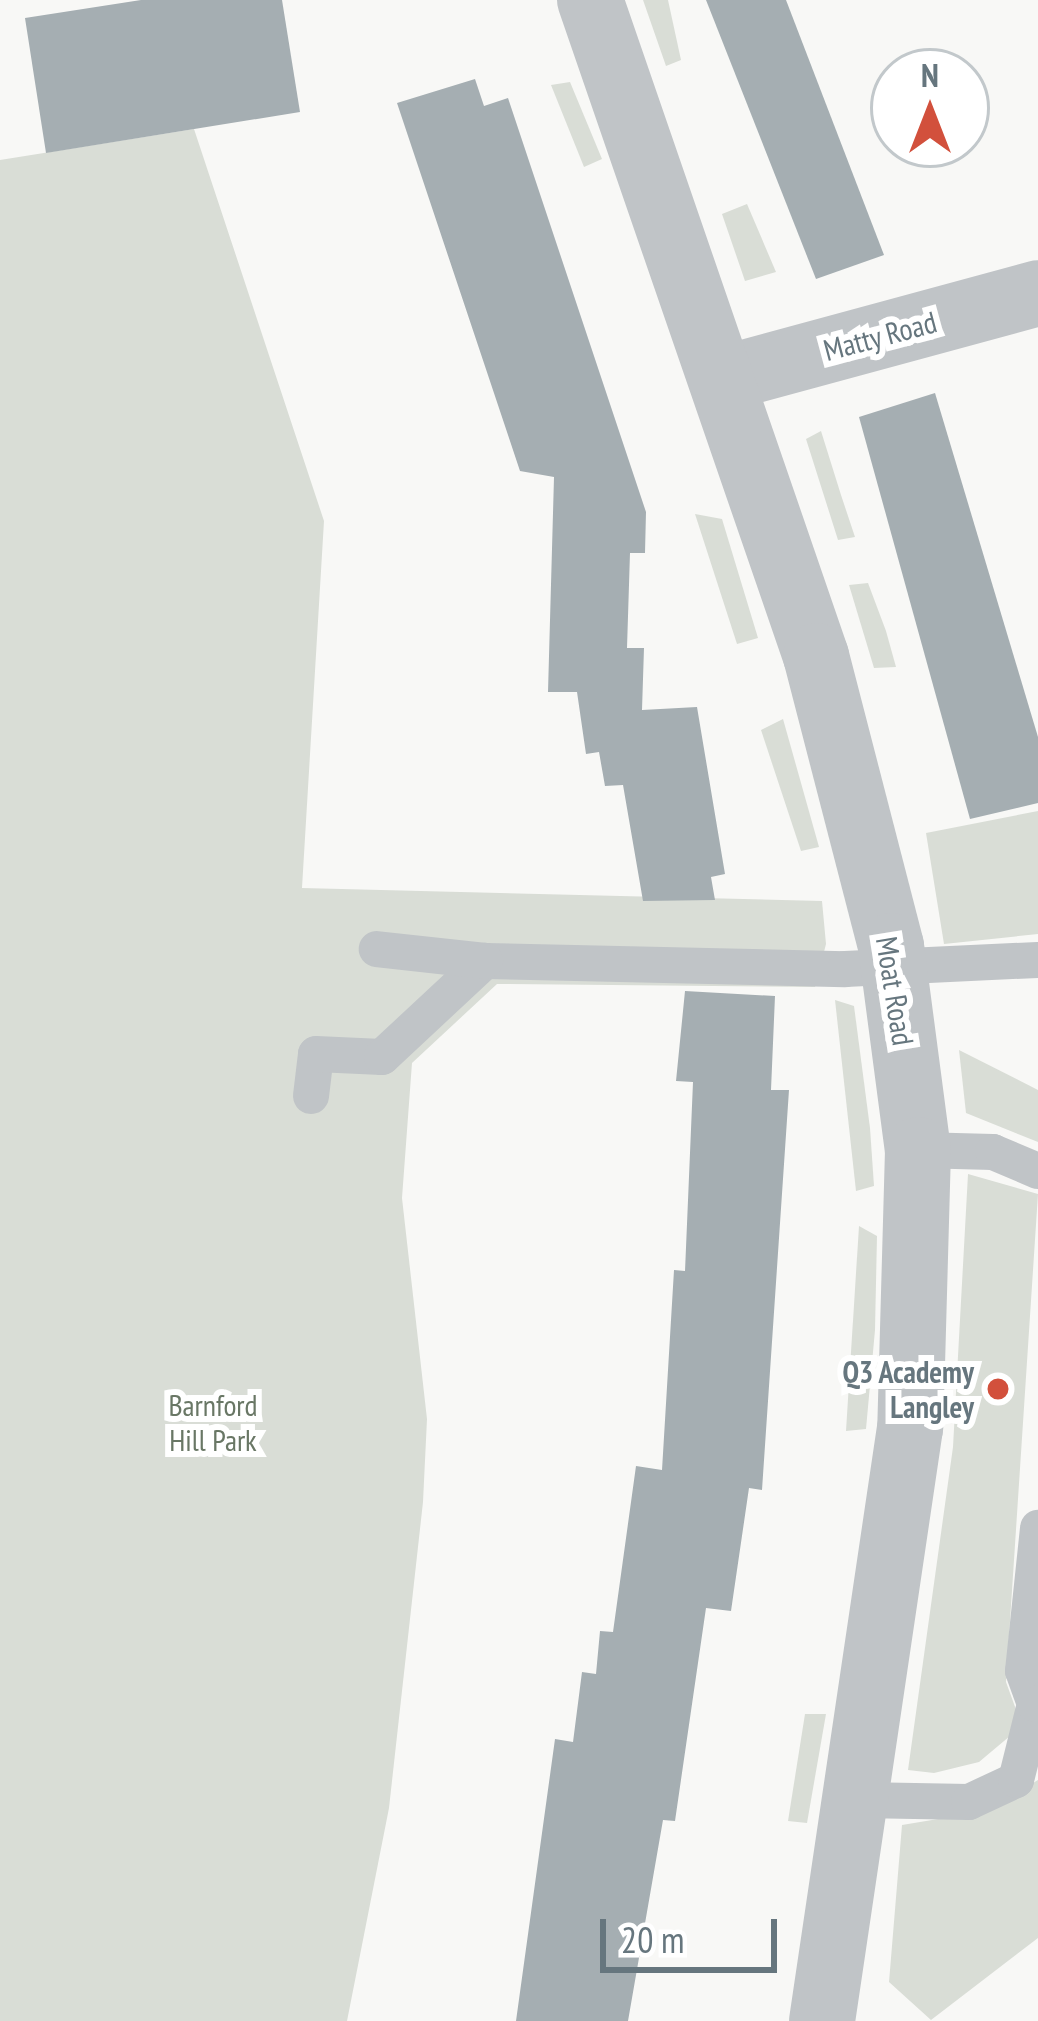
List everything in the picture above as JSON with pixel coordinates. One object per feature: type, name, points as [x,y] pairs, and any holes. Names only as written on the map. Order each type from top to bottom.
[{"type":"street","name":"Moat Road","points":[[590,0],[816,656],[894,968],[918,1150],[910,1428],[860,1800],[822,2021]]},
{"type":"street","name":"Matty Road","points":[[722,380],[1038,293]]},
{"type":"lane","points":[[377,949],[485,961],[894,968],[1038,960]]},
{"type":"lane","points":[[311,1096],[316,1054],[382,1058],[485,961]]},
{"type":"lane","points":[[918,1150],[993,1152],[1038,1171]]},
{"type":"lane","points":[[860,1800],[969,1802],[1016,1780],[1035,1704],[1024,1671],[1038,1528]]},
{"type":"green space","points":[[643,0],[668,0],[681,60],[666,66]]},
{"type":"green space","points":[[570,82],[602,159],[584,167],[551,85]]},
{"type":"green space","name":"Barnford Hill Park","points":[[194,129],[324,521],[302,888],[822,901],[826,944],[815,987],[497,984],[412,1063],[402,1198],[427,1419],[423,1502],[389,1808],[347,2021],[0,2021],[0,160]]},
{"type":"green space","points":[[747,204],[776,272],[745,281],[722,214]]},
{"type":"green space","points":[[821,431],[855,537],[838,540],[806,439]]},
{"type":"green space","points":[[695,514],[722,519],[758,638],[737,644]]},
{"type":"green space","points":[[868,583],[896,667],[874,668],[849,585]]},
{"type":"green space","points":[[783,719],[819,847],[801,851],[761,730]]},
{"type":"green space","points":[[1038,811],[1038,934],[944,944],[926,833]]},
{"type":"green space","points":[[835,1000],[854,1006],[870,1128],[874,1186],[856,1191]]},
{"type":"green space","points":[[959,1050],[1038,1090],[1038,1142],[966,1113]]},
{"type":"green space","points":[[968,1174],[1038,1194],[1006,1682],[1022,1726],[979,1762],[934,1773],[908,1770],[953,1447]]},
{"type":"green space","points":[[859,1226],[877,1236],[875,1330],[866,1429],[846,1431]]},
{"type":"green space","points":[[805,1714],[826,1714],[807,1823],[788,1821]]},
{"type":"green space","points":[[1038,1780],[1038,1938],[931,2020],[889,1982],[902,1825],[986,1811]]},
{"type":"building","points":[[141,0],[282,0],[300,112],[46,153],[25,18]]},
{"type":"building","points":[[706,0],[786,0],[884,255],[816,279]]},
{"type":"building","points":[[475,79],[484,106],[508,98],[646,512],[645,553],[630,553],[627,648],[644,648],[642,710],[697,707],[725,874],[711,877],[715,900],[643,901],[623,785],[605,786],[599,752],[586,754],[577,692],[548,692],[554,477],[520,471],[397,103]]},
{"type":"building","points":[[935,393],[1038,737],[1038,803],[970,819],[859,417]]},
{"type":"building","points":[[685,991],[775,996],[771,1090],[789,1090],[762,1490],[749,1488],[731,1611],[706,1608],[675,1821],[663,1820],[628,2021],[516,2021],[555,1739],[573,1742],[582,1672],[596,1674],[600,1631],[613,1632],[636,1466],[662,1470],[674,1270],[685,1271],[693,1082],[676,1081]]},
{"type":"place","name":"Q3 Academy Langley","points":[[998,1389]]}]
